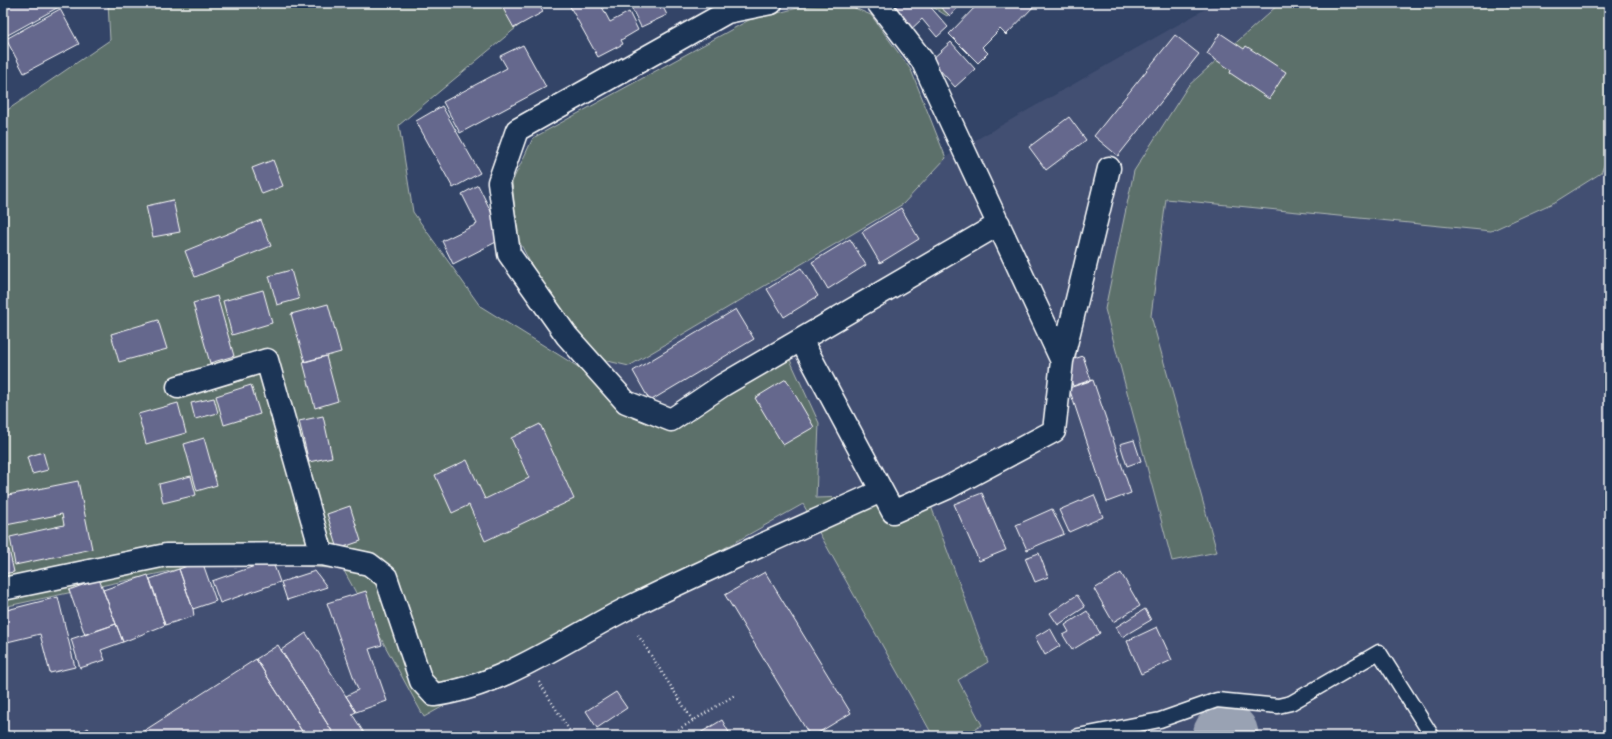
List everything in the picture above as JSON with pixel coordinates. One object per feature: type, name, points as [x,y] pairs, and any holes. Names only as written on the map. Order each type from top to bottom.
[{"type":"street","points":[[772,3],[727,12],[517,130],[499,182],[509,254],[567,336],[626,402],[671,420],[723,385],[999,224]]},
{"type":"street","points":[[878,3],[922,60],[1062,361]]},
{"type":"street","points":[[800,340],[892,512],[947,488],[1054,431],[1062,361],[1110,168]]},
{"type":"street","points":[[178,387],[267,360],[322,554]]},
{"type":"street","points":[[3,589],[166,555],[322,554],[369,564],[386,577],[421,681],[434,695],[451,693],[510,672],[633,605],[881,491]]},
{"type":"lane","points":[[1078,736],[1160,720],[1217,700],[1278,706],[1292,703],[1379,652],[1432,736]]},
{"type":"path","points":[[638,635],[693,721]]},
{"type":"path","points":[[537,680],[573,736]]},
{"type":"path","points":[[668,736],[735,695]]},
{"type":"shaded area","points":[[108,3],[546,3],[399,125],[413,212],[480,306],[675,427],[785,349],[819,423],[816,498],[927,495],[988,662],[958,680],[982,725],[963,736],[933,736],[803,504],[424,717],[343,569],[221,560],[3,607],[3,113],[110,40]]},
{"type":"shaded area","points":[[843,3],[871,15],[911,70],[946,158],[903,204],[629,366],[599,359],[547,295],[518,239],[512,182],[533,138],[749,20],[806,6]]},
{"type":"shaded area","points":[[926,3],[962,3],[947,16]]},
{"type":"shaded area","points":[[1216,3],[1609,3],[1609,736],[3,736],[3,590],[410,462]]},
{"type":"shaded area","points":[[1280,3],[1609,3],[1609,152],[1601,173],[1555,202],[1491,231],[1166,199],[1151,316],[1217,552],[1172,561],[1105,309],[1134,171],[1188,86]]},
{"type":"building","points":[[3,3],[66,3],[6,36],[3,32]]},
{"type":"building","points":[[500,3],[538,3],[543,12],[514,28]]},
{"type":"building","points":[[568,3],[600,3],[610,22],[629,12],[638,30],[621,40],[623,44],[598,57]]},
{"type":"building","points":[[629,3],[661,3],[667,15],[641,27]]},
{"type":"building","points":[[878,3],[927,3],[948,27],[937,37],[922,19],[906,34]]},
{"type":"building","points":[[936,3],[962,3],[950,16]]},
{"type":"building","points":[[979,3],[1037,3],[1006,35],[1000,29],[982,47],[988,53],[978,63],[949,34]]},
{"type":"building","points":[[60,9],[79,44],[24,73],[6,39]]},
{"type":"building","points":[[1220,33],[1244,49],[1246,46],[1286,72],[1269,99],[1230,73],[1231,70],[1207,54]]},
{"type":"building","points":[[1175,35],[1199,54],[1118,156],[1094,136]]},
{"type":"building","points":[[951,42],[975,69],[955,87],[931,60]]},
{"type":"building","points":[[523,45],[546,87],[460,133],[443,102],[507,68],[500,56]]},
{"type":"building","points":[[442,106],[480,173],[453,188],[416,121]]},
{"type":"building","points":[[1069,117],[1086,140],[1046,170],[1029,147]]},
{"type":"building","points":[[273,160],[283,186],[262,194],[252,168]]},
{"type":"building","points":[[478,185],[504,238],[453,264],[442,241],[477,224],[462,194]]},
{"type":"building","points":[[173,200],[180,232],[153,237],[146,206]]},
{"type":"building","points":[[901,208],[919,239],[880,263],[862,232]]},
{"type":"building","points":[[261,220],[271,246],[195,277],[185,251]]},
{"type":"building","points":[[850,239],[866,265],[828,289],[812,262]]},
{"type":"building","points":[[801,268],[818,296],[784,317],[767,289]]},
{"type":"building","points":[[291,270],[299,299],[277,305],[269,276]]},
{"type":"building","points":[[263,290],[272,323],[232,335],[223,301]]},
{"type":"building","points":[[217,296],[234,356],[210,363],[193,303]]},
{"type":"building","points":[[328,304],[341,352],[305,362],[291,314]]},
{"type":"building","points":[[736,309],[754,339],[650,401],[633,371]]},
{"type":"building","points":[[158,320],[167,349],[119,362],[111,334]]},
{"type":"building","points":[[326,356],[338,401],[315,408],[303,362]]},
{"type":"building","points":[[1083,356],[1091,380],[1073,386],[1065,362]]},
{"type":"building","points":[[786,379],[814,427],[783,445],[755,398]]},
{"type":"building","points":[[1093,380],[1131,493],[1107,502],[1069,388]]},
{"type":"building","points":[[251,385],[260,414],[224,425],[216,396]]},
{"type":"building","points":[[214,398],[218,413],[195,419],[191,403]]},
{"type":"building","points":[[178,403],[186,433],[146,444],[138,414]]},
{"type":"building","points":[[323,416],[332,457],[309,462],[299,421]]},
{"type":"building","points":[[540,424],[574,499],[485,541],[469,505],[452,513],[435,475],[467,460],[485,499],[529,478],[511,438]]},
{"type":"building","points":[[204,438],[217,485],[197,491],[184,444]]},
{"type":"building","points":[[1134,440],[1141,461],[1127,466],[1120,444]]},
{"type":"building","points":[[43,452],[48,470],[32,474],[27,457]]},
{"type":"building","points":[[191,476],[196,495],[163,503],[159,484]]},
{"type":"building","points":[[78,481],[92,549],[15,565],[10,537],[64,525],[62,514],[6,525],[3,510],[3,496]]},
{"type":"building","points":[[982,493],[1006,550],[979,561],[954,504]]},
{"type":"building","points":[[1094,495],[1103,517],[1069,532],[1059,510]]},
{"type":"building","points":[[350,506],[361,541],[338,549],[327,514]]},
{"type":"building","points":[[1052,509],[1064,534],[1027,550],[1016,525]]},
{"type":"building","points":[[9,550],[14,572],[3,574],[3,551]]},
{"type":"building","points":[[1039,553],[1048,577],[1035,582],[1025,558]]},
{"type":"building","points":[[272,560],[280,582],[220,603],[212,581]]},
{"type":"building","points":[[202,561],[216,601],[193,609],[179,569]]},
{"type":"building","points":[[179,569],[194,616],[165,625],[150,579]]},
{"type":"building","points":[[315,571],[327,587],[287,600],[281,582]]},
{"type":"building","points":[[765,572],[851,713],[813,736],[810,736],[725,595]]},
{"type":"building","points":[[1121,573],[1140,606],[1113,622],[1094,589]]},
{"type":"building","points":[[148,575],[165,625],[123,642],[103,590]]},
{"type":"building","points":[[99,579],[116,624],[85,635],[69,590]]},
{"type":"building","points":[[366,591],[382,645],[369,649],[387,701],[356,712],[346,696],[358,690],[327,603]]},
{"type":"building","points":[[1077,595],[1085,607],[1058,625],[1050,613]]},
{"type":"building","points":[[58,597],[75,667],[50,673],[40,634],[3,643],[3,611]]},
{"type":"building","points":[[1145,609],[1151,620],[1122,637],[1116,627]]},
{"type":"building","points":[[1087,611],[1100,633],[1072,650],[1063,635],[1069,632],[1065,625]]},
{"type":"building","points":[[116,624],[123,642],[101,650],[105,660],[80,668],[71,639]]},
{"type":"building","points":[[1157,627],[1172,660],[1141,674],[1127,641]]},
{"type":"building","points":[[1050,628],[1060,646],[1045,655],[1035,637]]},
{"type":"building","points":[[306,633],[356,712],[352,714],[366,736],[335,736],[281,650]]},
{"type":"building","points":[[278,645],[335,736],[305,736],[256,659]]},
{"type":"building","points":[[256,659],[305,736],[136,736]]},
{"type":"building","points":[[616,692],[627,708],[597,728],[586,711]]},
{"type":"building","points":[[722,720],[731,736],[695,736]]},
{"type":"building","points":[[88,728],[94,736],[76,736]]}]
